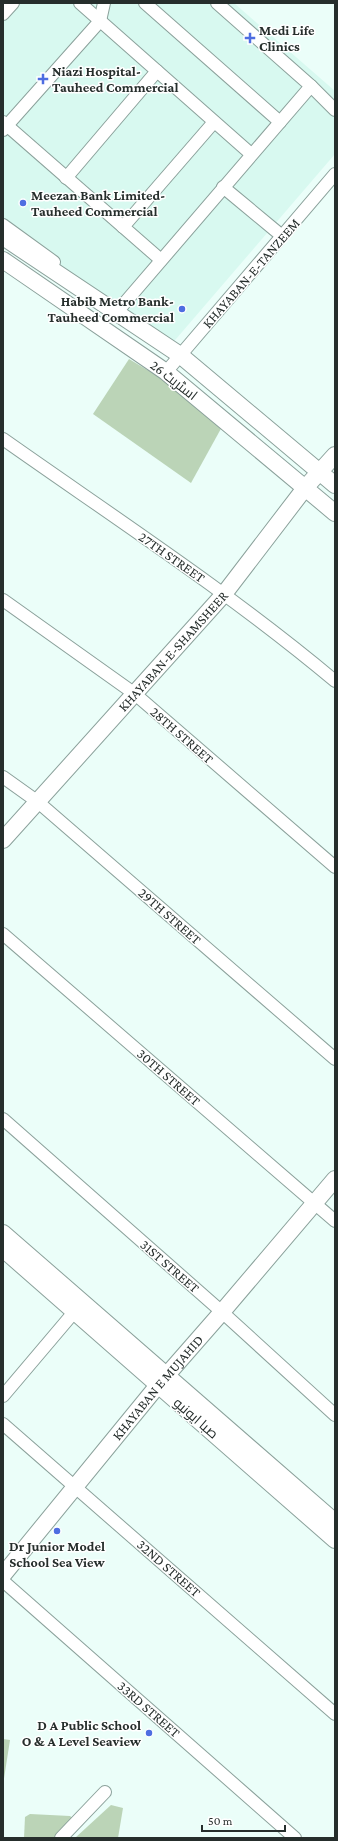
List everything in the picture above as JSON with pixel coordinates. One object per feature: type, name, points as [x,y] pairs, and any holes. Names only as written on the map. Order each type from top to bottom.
[{"type":"main road","name":"اسٹریٹ 26","points":[[3,237],[118,311],[180,355],[335,485]]},
{"type":"main road","name":"اسٹریٹ 26","points":[[3,260],[166,372],[335,513]]},
{"type":"main road","name":"KHAYABAN-E-SHAMSHEER","points":[[3,840],[224,594],[305,488],[335,455]]},
{"type":"main road","name":"KHAYABAN E MUJAHID","points":[[3,1575],[163,1380],[335,1179]]},
{"type":"main road","name":"صبا ایونیو","points":[[3,1233],[335,1540]]},
{"type":"main road","name":"صبا ایونیو","points":[[3,1249],[75,1311],[163,1380],[335,1522]]},
{"type":"street","points":[[3,14],[13,3]]},
{"type":"street","points":[[80,3],[251,154]]},
{"type":"street","points":[[104,3],[100,21],[4,126],[161,260]]},
{"type":"street","points":[[145,3],[280,122]]},
{"type":"street","points":[[217,3],[311,86],[335,110]]},
{"type":"street","points":[[66,178],[157,71]]},
{"type":"street","points":[[3,225],[118,311],[251,154],[311,86]]},
{"type":"street","points":[[123,227],[214,122]]},
{"type":"street","name":"KHAYABAN-E-TANZEEM","points":[[166,372],[335,174]]},
{"type":"street","points":[[223,187],[282,236]]},
{"type":"street","name":"27TH STREET","points":[[3,439],[283,637],[335,681]]},
{"type":"street","name":"28TH STREET","points":[[3,600],[135,694],[335,866]]},
{"type":"street","name":"29TH STREET","points":[[3,777],[38,802],[335,1059]]},
{"type":"street","name":"30TH STREET","points":[[3,934],[315,1202],[335,1221]]},
{"type":"street","name":"31ST STREET","points":[[3,1119],[222,1312],[335,1415]]},
{"type":"street","points":[[3,1396],[75,1311]]},
{"type":"street","name":"32ND STREET","points":[[3,1424],[335,1714]]},
{"type":"street","name":"33RD STREET","points":[[3,1581],[295,1838]]},
{"type":"street","points":[[61,1838],[106,1792]]},
{"type":"shaded area","points":[[3,3],[234,3],[335,91],[335,154],[170,346],[3,233]]},
{"type":"shaded area","points":[[129,359],[164,380],[223,425],[191,483],[93,414]]},
{"type":"shaded area","points":[[3,1739],[10,1740],[3,1785]]},
{"type":"shaded area","points":[[111,1805],[123,1808],[118,1838],[75,1838]]},
{"type":"shaded area","points":[[30,1814],[70,1816],[74,1819],[56,1838],[24,1838],[25,1817]]},
{"type":"place","name":"Medi Life Clinics","points":[[250,38]]},
{"type":"place","name":"Niazi Hospital- Tauheed Commercial","points":[[43,79]]},
{"type":"place","name":"Meezan Bank Limited- Tauheed Commercial","points":[[23,203]]},
{"type":"place","name":"Habib Metro Bank- Tauheed Commercial","points":[[182,309]]},
{"type":"place","name":"Dr Junior Model School Sea View","points":[[57,1531]]},
{"type":"place","name":"D A Public School O & A Level Seaview","points":[[149,1733]]}]
